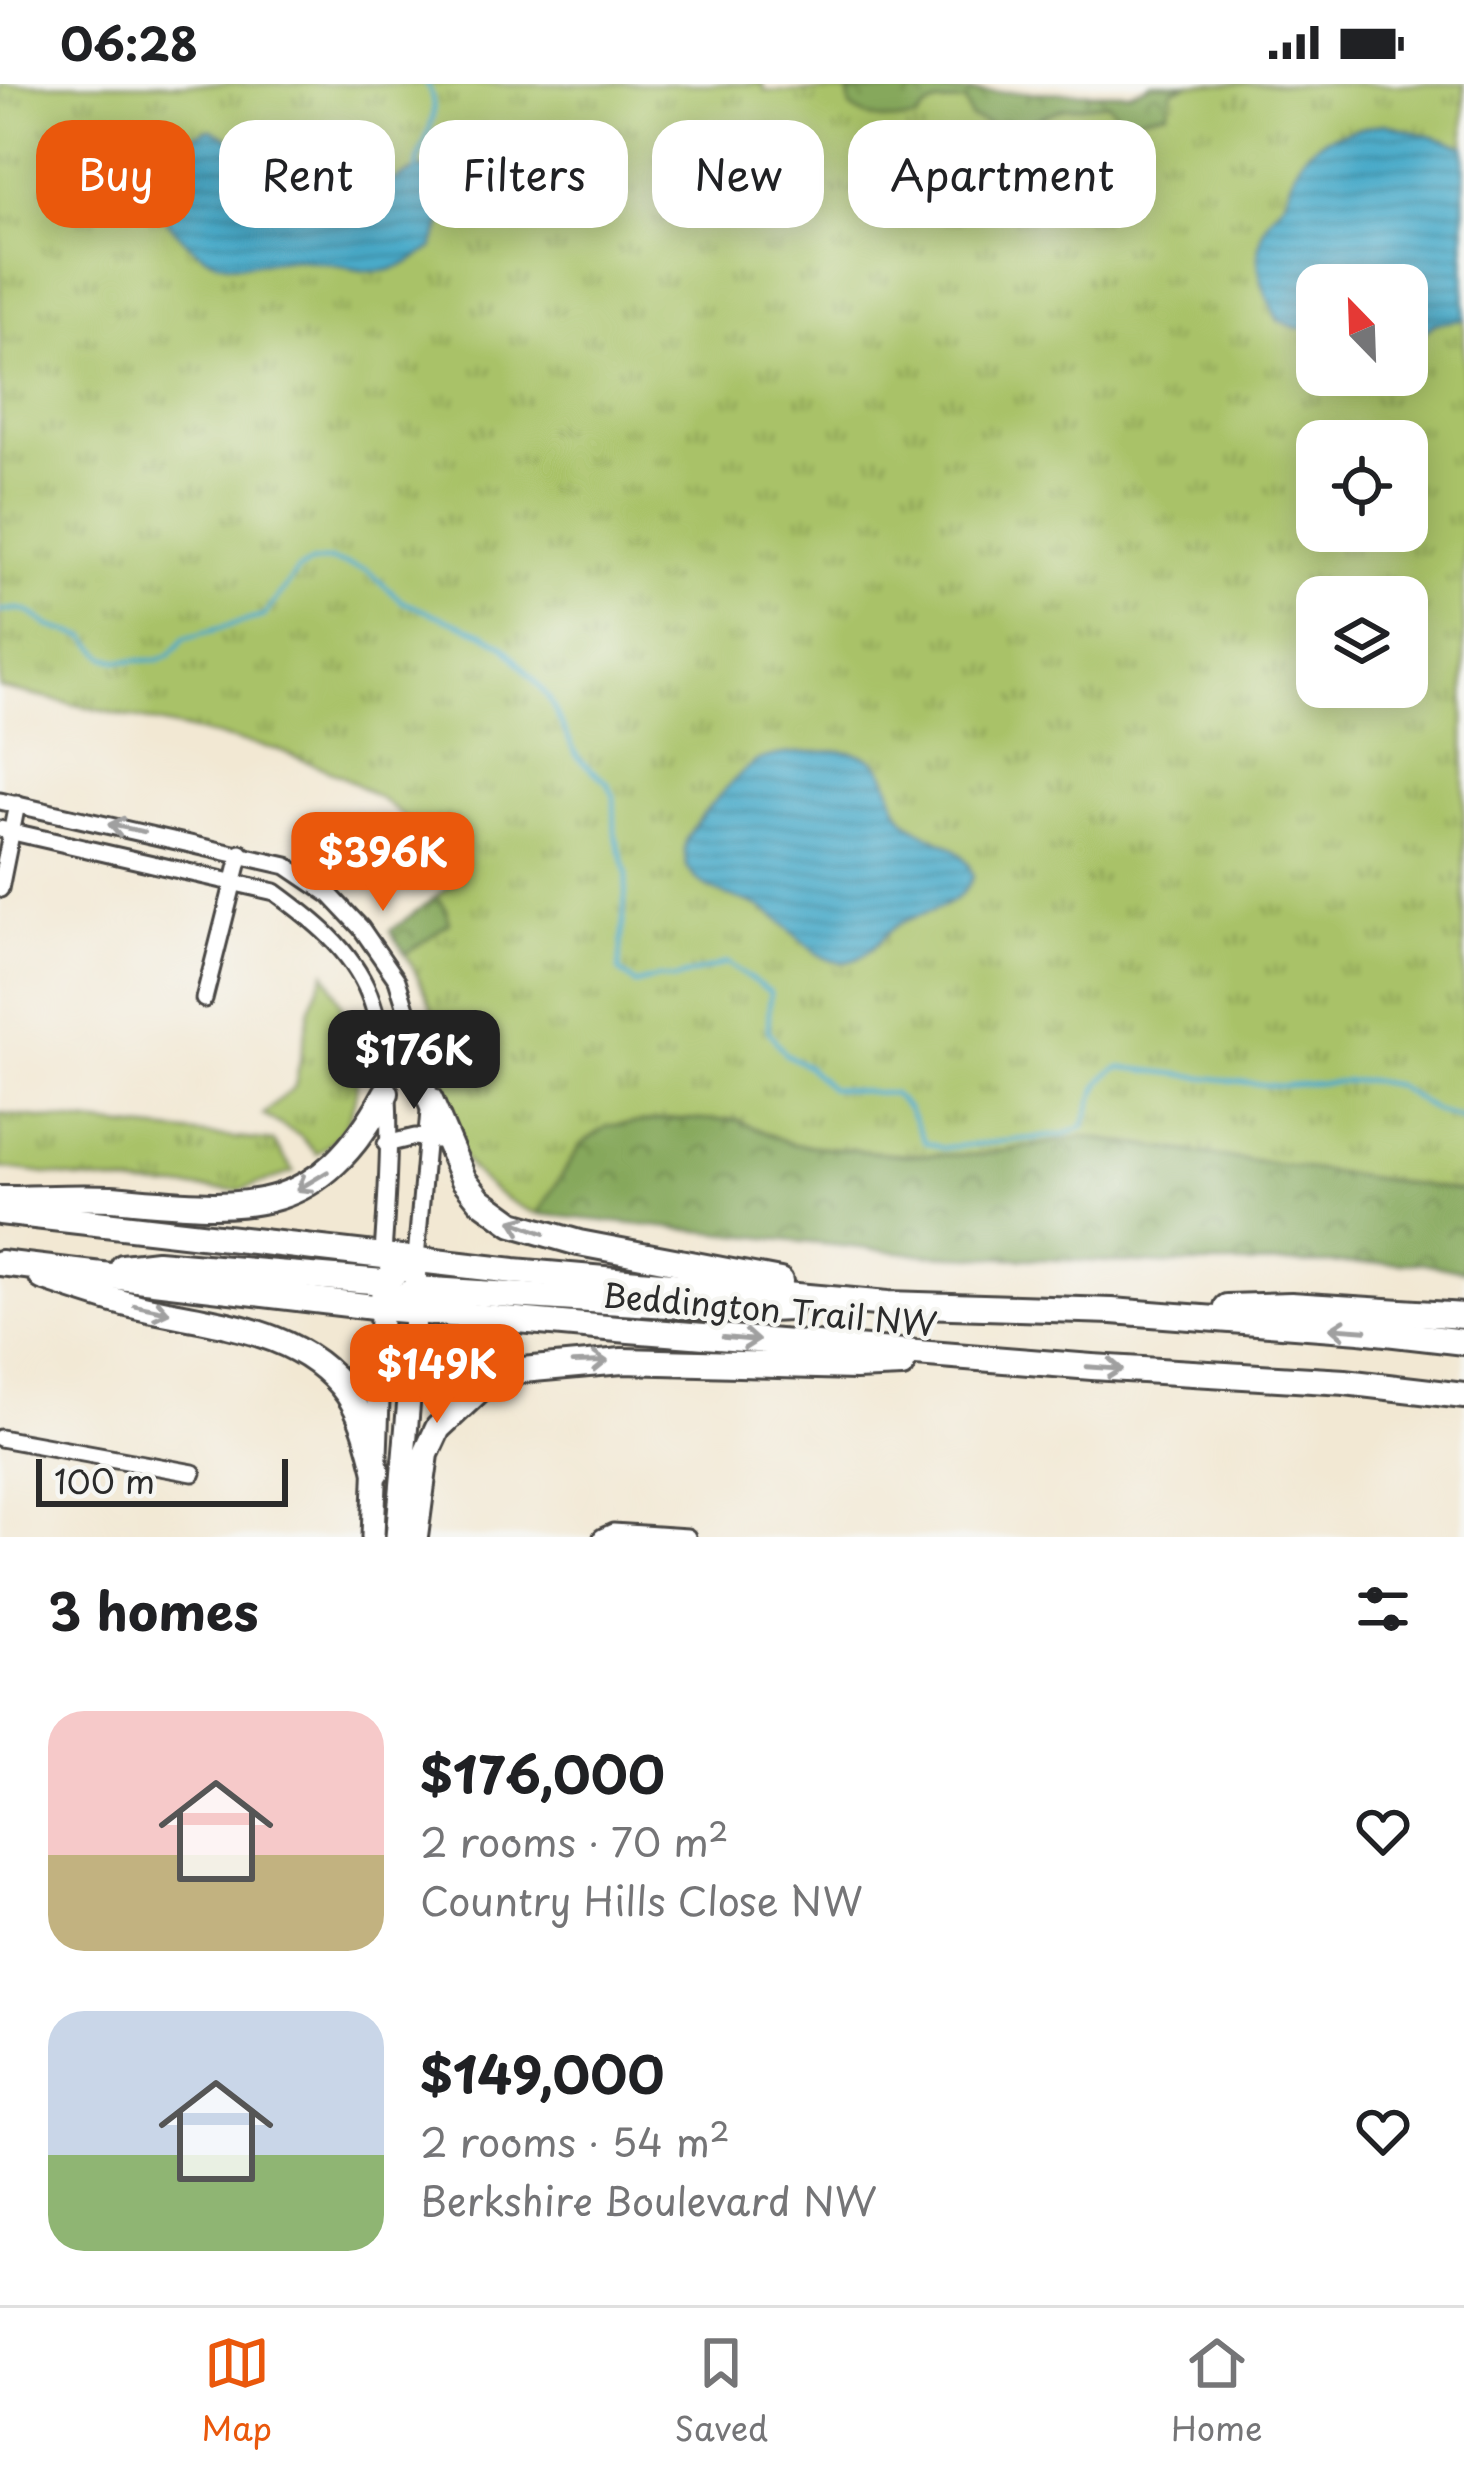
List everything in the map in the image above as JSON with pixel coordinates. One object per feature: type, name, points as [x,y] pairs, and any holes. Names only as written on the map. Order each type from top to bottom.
[{"type":"main road","points":[[0,1199],[104,1198],[222,1207],[287,1195],[320,1178],[343,1157],[363,1134],[386,1093]]},
{"type":"main road","points":[[430,1100],[435,1140],[480,1200],[513,1224],[579,1244],[888,1304]]},
{"type":"main road","name":"Beddington Trail NW","points":[[0,1211],[514,1271],[888,1304],[1112,1311],[1464,1342]]},
{"type":"main road","points":[[373,1537],[382,1254]]},
{"type":"main road","points":[[382,1295],[416,1258]]},
{"type":"main road","points":[[397,1537],[416,1258]]},
{"type":"main road","name":"Beddington Trail NW","points":[[0,1264],[92,1272],[158,1262],[416,1300],[988,1359],[1346,1382],[1464,1396]]},
{"type":"main road","points":[[0,1264],[130,1305],[258,1334],[313,1358],[350,1396],[367,1433],[377,1472]]},
{"type":"main road","points":[[416,1300],[747,1310],[888,1304]]},
{"type":"main road","points":[[1112,1311],[1291,1305],[1464,1316]]},
{"type":"main road","points":[[415,1537],[426,1454],[438,1428],[481,1388],[522,1370],[577,1362],[855,1367],[988,1359]]},
{"type":"street","points":[[0,889],[9,802],[287,866],[330,895],[386,961],[409,1009],[430,1100]]},
{"type":"street","points":[[6,830],[275,892],[313,919],[336,943],[370,995],[385,1059],[382,1254]]},
{"type":"street","points":[[204,999],[241,854]]},
{"type":"street","points":[[386,1144],[435,1140],[416,1258]]},
{"type":"street","points":[[0,1438],[193,1473]]},
{"type":"street","points":[[608,1534],[687,1537]]},
{"type":"green space","points":[[0,84],[762,84],[765,91],[1129,93],[1152,84],[1464,84],[1464,1191],[1083,1137],[980,1155],[905,1155],[792,1144],[737,1120],[667,1119],[608,1126],[581,1144],[538,1214],[492,1189],[467,1164],[450,1134],[435,1018],[390,931],[462,877],[426,835],[381,799],[340,775],[279,750],[0,688]]},
{"type":"green space","points":[[1152,84],[1190,84],[1172,90],[1167,111],[1122,120],[1108,103],[1064,108],[1033,120],[977,120],[971,118],[965,102],[932,106],[917,119],[891,120],[850,107],[848,91],[1129,93]]},
{"type":"green space","points":[[436,897],[446,908],[449,923],[406,954],[390,931]]},
{"type":"green space","points":[[325,972],[353,1042],[356,1092],[350,1115],[337,1136],[317,1154],[300,1136],[263,1115],[295,1086],[310,1008]]},
{"type":"green space","points":[[0,1114],[274,1142],[294,1172],[240,1190],[139,1186],[0,1168]]},
{"type":"green space","points":[[667,1119],[737,1120],[792,1144],[905,1155],[980,1155],[1083,1137],[1464,1191],[1464,1271],[1423,1263],[1165,1264],[927,1255],[538,1214],[581,1144],[608,1126]]},
{"type":"water","points":[[1384,123],[1464,146],[1464,320],[1435,323],[1428,329],[1428,264],[1296,264],[1296,328],[1278,320],[1258,259],[1262,233],[1311,148],[1358,128]]},
{"type":"water","points":[[209,129],[219,134],[219,228],[395,228],[395,179],[419,170],[419,228],[440,228],[433,247],[383,271],[302,260],[228,264],[206,256],[174,228],[195,228],[195,135]]},
{"type":"water","points":[[841,751],[877,764],[903,817],[963,856],[973,877],[953,901],[899,924],[859,958],[838,962],[816,952],[767,911],[703,884],[688,868],[685,851],[697,822],[751,765],[778,755]]},
{"type":"waterway","points":[[416,170],[433,117],[427,84]]},
{"type":"waterway","points":[[0,611],[20,609],[49,626],[86,637],[105,657],[158,660],[169,656],[185,638],[264,616],[298,570],[329,560],[367,570],[403,602],[484,634],[503,645],[548,697],[578,758],[607,782],[614,796],[615,833],[627,874],[619,971],[636,984],[727,963],[770,992],[768,1030],[785,1054],[807,1066],[830,1088],[893,1094],[908,1108],[925,1142],[942,1148],[1063,1135],[1083,1127],[1100,1084],[1120,1067],[1276,1086],[1366,1080],[1395,1085],[1437,1112],[1464,1120]]}]
